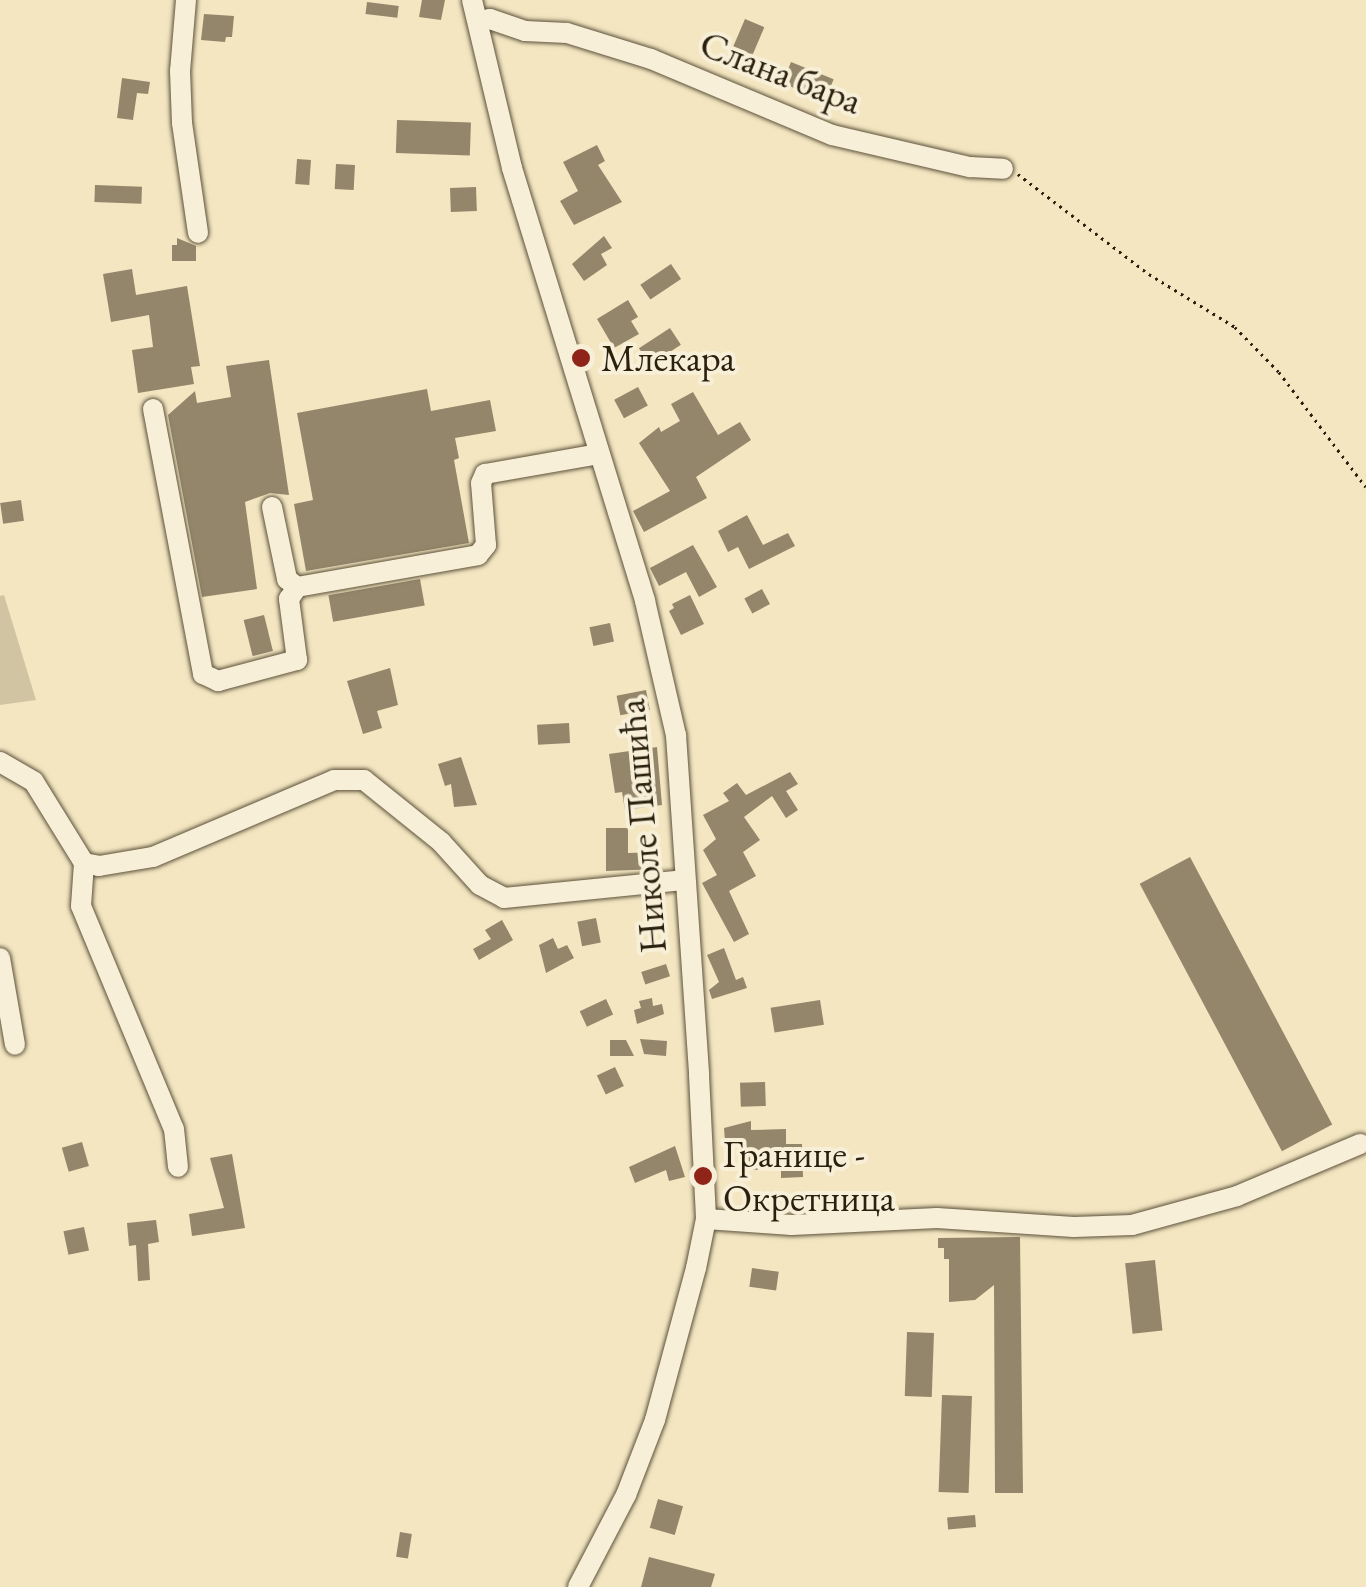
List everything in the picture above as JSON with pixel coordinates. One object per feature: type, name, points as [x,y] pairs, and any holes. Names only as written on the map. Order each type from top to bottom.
[{"type":"street","points":[[186,0],[180,71],[182,123],[198,233]]},
{"type":"street","name":"Николе Пашића","points":[[472,0],[512,168],[645,601],[676,736],[706,1219],[655,1420],[626,1496],[578,1587]]},
{"type":"street","name":"Слана бара","points":[[478,21],[490,19],[525,31],[567,33],[651,59],[832,136],[970,167],[1003,169]]},
{"type":"street","points":[[154,410],[203,674],[218,681],[297,660],[289,599],[297,587],[478,555],[486,545],[480,483],[486,474],[598,454]]},
{"type":"street","points":[[272,507],[288,579],[297,587]]},
{"type":"street","points":[[0,762],[34,782],[84,864],[81,906],[174,1129],[178,1166]]},
{"type":"street","points":[[84,864],[99,866],[153,857],[334,780],[364,780],[441,842],[480,885],[504,898],[683,880]]},
{"type":"street","points":[[0,958],[15,1045]]},
{"type":"street","points":[[706,1219],[792,1226],[936,1218],[1074,1227],[1132,1225],[1237,1196],[1360,1144]]},
{"type":"path","points":[[1003,169],[1037,186],[1149,274],[1235,327],[1279,372],[1366,487]]},
{"type":"shaded area","points":[[4,595],[36,700],[0,705],[0,596]]},
{"type":"building","points":[[422,0],[445,0],[441,20],[419,17]]},
{"type":"building","points":[[367,2],[399,6],[397,18],[366,14]]},
{"type":"building","points":[[204,14],[234,16],[232,37],[226,37],[225,42],[201,40]]},
{"type":"building","points":[[745,19],[764,27],[753,55],[733,47]]},
{"type":"building","points":[[791,62],[834,79],[825,101],[782,83]]},
{"type":"building","points":[[122,78],[150,82],[148,94],[137,93],[133,120],[117,118]]},
{"type":"building","points":[[397,120],[471,123],[470,156],[396,153]]},
{"type":"building","points":[[597,145],[605,161],[598,165],[622,202],[574,225],[560,201],[578,191],[563,162]]},
{"type":"building","points":[[297,159],[311,160],[309,185],[295,184]]},
{"type":"building","points":[[336,164],[355,165],[354,190],[335,189]]},
{"type":"building","points":[[95,185],[142,187],[141,204],[94,202]]},
{"type":"building","points":[[476,187],[477,211],[451,212],[450,188]]},
{"type":"building","points":[[604,236],[612,248],[601,254],[607,265],[584,281],[572,264]]},
{"type":"building","points":[[177,238],[196,246],[196,261],[172,261],[172,245],[177,245]]},
{"type":"building","points":[[671,264],[681,279],[650,300],[640,285]]},
{"type":"building","points":[[132,269],[136,295],[187,286],[200,366],[191,367],[194,384],[138,393],[132,350],[153,347],[149,315],[111,322],[103,274]]},
{"type":"building","points":[[628,300],[638,317],[631,321],[639,334],[614,348],[597,319]]},
{"type":"building","points":[[670,328],[681,345],[650,365],[639,348]]},
{"type":"building","points":[[269,360],[289,495],[270,493],[245,502],[257,589],[202,597],[168,415],[195,391],[197,403],[231,397],[226,366]]},
{"type":"building","points":[[638,387],[648,406],[624,418],[614,400]]},
{"type":"building","points":[[427,389],[431,411],[490,400],[496,431],[455,438],[459,458],[454,460],[469,543],[306,571],[294,504],[313,500],[297,413]]},
{"type":"building","points":[[693,392],[718,435],[740,422],[751,440],[696,477],[707,498],[644,532],[633,511],[670,491],[639,443],[659,427],[661,432],[680,421],[671,404]]},
{"type":"building","points":[[21,500],[24,521],[3,524],[0,503]]},
{"type":"building","points":[[747,515],[763,545],[788,533],[795,546],[749,569],[738,547],[728,552],[718,531]]},
{"type":"building","points":[[693,545],[717,587],[699,597],[686,572],[659,586],[650,568]]},
{"type":"building","points":[[420,579],[425,606],[333,622],[328,595]]},
{"type":"building","points":[[762,589],[770,604],[752,613],[744,598]]},
{"type":"building","points":[[690,595],[704,624],[681,635],[669,611],[674,608],[672,604]]},
{"type":"building","points":[[264,615],[273,651],[253,656],[244,620]]},
{"type":"building","points":[[610,623],[614,642],[593,646],[589,627]]},
{"type":"building","points":[[390,668],[398,705],[377,711],[382,728],[363,734],[347,681]]},
{"type":"building","points":[[646,690],[650,710],[620,715],[617,696]]},
{"type":"building","points":[[569,723],[570,743],[538,745],[537,725]]},
{"type":"building","points":[[657,747],[662,805],[625,810],[622,792],[615,793],[609,754]]},
{"type":"building","points":[[461,757],[477,805],[454,807],[451,784],[445,786],[438,764]]},
{"type":"building","points":[[790,772],[798,784],[786,791],[798,810],[786,818],[772,796],[744,817],[760,840],[743,852],[756,876],[729,891],[749,934],[734,942],[702,883],[717,875],[703,850],[716,839],[703,815],[729,801],[723,793],[737,783],[746,795]]},
{"type":"building","points":[[606,828],[628,828],[628,853],[658,852],[659,869],[606,871]]},
{"type":"building","points":[[1190,857],[1332,1125],[1282,1151],[1140,884]]},
{"type":"building","points":[[596,918],[601,943],[582,946],[577,922]]},
{"type":"building","points":[[502,920],[513,940],[479,960],[473,949],[491,939],[485,930]]},
{"type":"building","points":[[553,938],[558,949],[567,945],[574,958],[546,973],[539,945]]},
{"type":"building","points":[[724,948],[736,980],[743,977],[747,988],[712,999],[709,990],[719,982],[707,955]]},
{"type":"building","points":[[666,964],[670,976],[645,984],[641,972]]},
{"type":"building","points":[[652,998],[653,1006],[662,1004],[664,1014],[637,1024],[634,1010],[641,1008],[639,1001]]},
{"type":"building","points":[[606,999],[613,1014],[587,1027],[580,1011]]},
{"type":"building","points":[[820,1000],[824,1025],[775,1033],[771,1008]]},
{"type":"building","points":[[640,1039],[667,1041],[666,1056],[644,1054]]},
{"type":"building","points":[[610,1040],[626,1040],[634,1056],[610,1056]]},
{"type":"building","points":[[615,1067],[624,1086],[606,1094],[597,1075]]},
{"type":"building","points":[[765,1082],[766,1106],[741,1107],[740,1083]]},
{"type":"building","points":[[751,1121],[751,1130],[786,1129],[786,1144],[802,1144],[803,1177],[781,1178],[781,1169],[746,1170],[745,1141],[725,1142],[724,1128]]},
{"type":"building","points":[[82,1142],[89,1166],[69,1172],[62,1148]]},
{"type":"building","points":[[675,1146],[685,1177],[669,1181],[666,1170],[635,1183],[629,1167]]},
{"type":"building","points":[[232,1154],[245,1228],[192,1236],[189,1214],[224,1208],[210,1158]]},
{"type":"building","points":[[156,1220],[159,1242],[148,1244],[150,1280],[138,1281],[136,1245],[129,1246],[127,1223]]},
{"type":"building","points":[[84,1227],[89,1250],[68,1255],[63,1231]]},
{"type":"building","points":[[1020,1237],[1023,1493],[995,1493],[994,1285],[975,1300],[949,1302],[949,1259],[944,1259],[944,1248],[938,1248],[938,1238]]},
{"type":"building","points":[[1155,1260],[1162,1331],[1133,1334],[1125,1263]]},
{"type":"building","points":[[752,1268],[779,1272],[776,1291],[749,1287]]},
{"type":"building","points":[[907,1332],[934,1333],[932,1397],[905,1396]]},
{"type":"building","points":[[942,1395],[972,1396],[969,1493],[939,1492]]},
{"type":"building","points":[[658,1499],[683,1506],[675,1535],[650,1528]]},
{"type":"building","points":[[975,1515],[976,1527],[948,1529],[947,1517]]},
{"type":"building","points":[[400,1532],[412,1534],[408,1559],[396,1557]]},
{"type":"building","points":[[649,1557],[715,1574],[711,1587],[641,1587]]},
{"type":"place","name":"Млекара","points":[[581,358]]},
{"type":"place","name":"Границе - Окретница","points":[[703,1176]]}]
